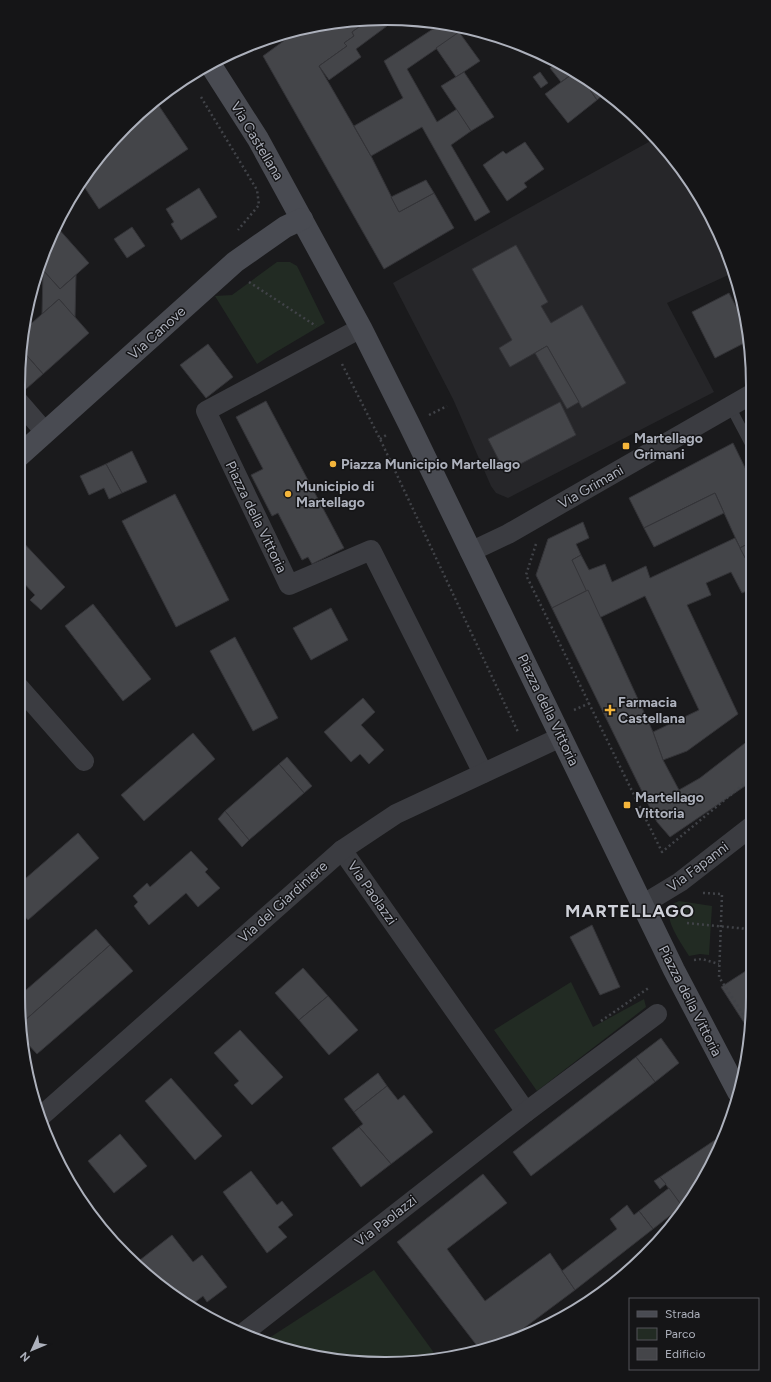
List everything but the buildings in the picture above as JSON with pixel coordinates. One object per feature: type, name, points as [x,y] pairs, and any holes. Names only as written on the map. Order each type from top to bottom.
[{"type":"street","name":"Via Castellana","points":[[213,69],[258,139],[302,218]]},
{"type":"street","name":"Piazza della Vittoria","points":[[302,218],[361,328],[562,737],[642,905],[735,1086]]},
{"type":"street","name":"Via Canove","points":[[25,450],[235,262],[285,227],[302,218]]},
{"type":"street","name":"Piazza della Vittoria","points":[[361,328],[206,411],[289,585],[371,550],[483,773]]},
{"type":"street","name":"Via Grimani","points":[[470,552],[508,534],[746,397]]},
{"type":"street","points":[[25,409],[45,432]]},
{"type":"street","points":[[25,694],[84,761]]},
{"type":"street","name":"Via del Giardiniere","points":[[45,1114],[342,850],[396,814],[562,737]]},
{"type":"street","name":"Via Fapanni","points":[[642,905],[680,882],[746,831]]},
{"type":"street","name":"Via Paolazzi","points":[[342,850],[526,1112]]},
{"type":"street","name":"Via Paolazzi","points":[[248,1330],[526,1112],[657,1014]]},
{"type":"lane","points":[[730,406],[746,436]]},
{"type":"path","points":[[197,90],[257,190],[259,205],[234,234]]},
{"type":"path","points":[[248,281],[318,327]]},
{"type":"path","points":[[340,360],[380,438],[519,731]]},
{"type":"path","points":[[536,543],[526,575],[662,852],[746,782]]},
{"type":"path","points":[[571,711],[590,703]]},
{"type":"path","points":[[700,893],[722,894],[719,977],[745,1018]]},
{"type":"path","points":[[687,923],[746,929]]},
{"type":"path","points":[[689,962],[702,959],[719,964]]},
{"type":"path","points":[[601,1021],[650,987]]},
{"type":"shaded area","points":[[650,141],[672,166],[698,205],[719,248],[729,275],[667,303],[714,392],[508,498],[496,493],[491,486],[453,399],[393,283]]},
{"type":"green space","points":[[277,262],[290,262],[297,266],[325,323],[257,364],[215,296],[232,295]]},
{"type":"green space","points":[[679,901],[712,906],[709,955],[700,954],[689,956],[674,931],[669,918],[670,905]]},
{"type":"green space","points":[[571,982],[593,1027],[644,999],[646,1007],[537,1091],[494,1030]]},
{"type":"green space","points":[[374,1270],[435,1354],[386,1357],[338,1354],[292,1345],[269,1338]]},
{"type":"place","name":"Martellago Grimani","points":[[626,446]]},
{"type":"place","name":"Piazza Municipio Martellago","points":[[333,464]]},
{"type":"place","name":"Municipio di Martellago","points":[[288,494]]},
{"type":"place","name":"Farmacia Castellana","points":[[610,710]]},
{"type":"place","name":"Martellago Vittoria","points":[[627,805]]},
{"type":"district","name":"MARTELLAGO","points":[[630,911]]}]
